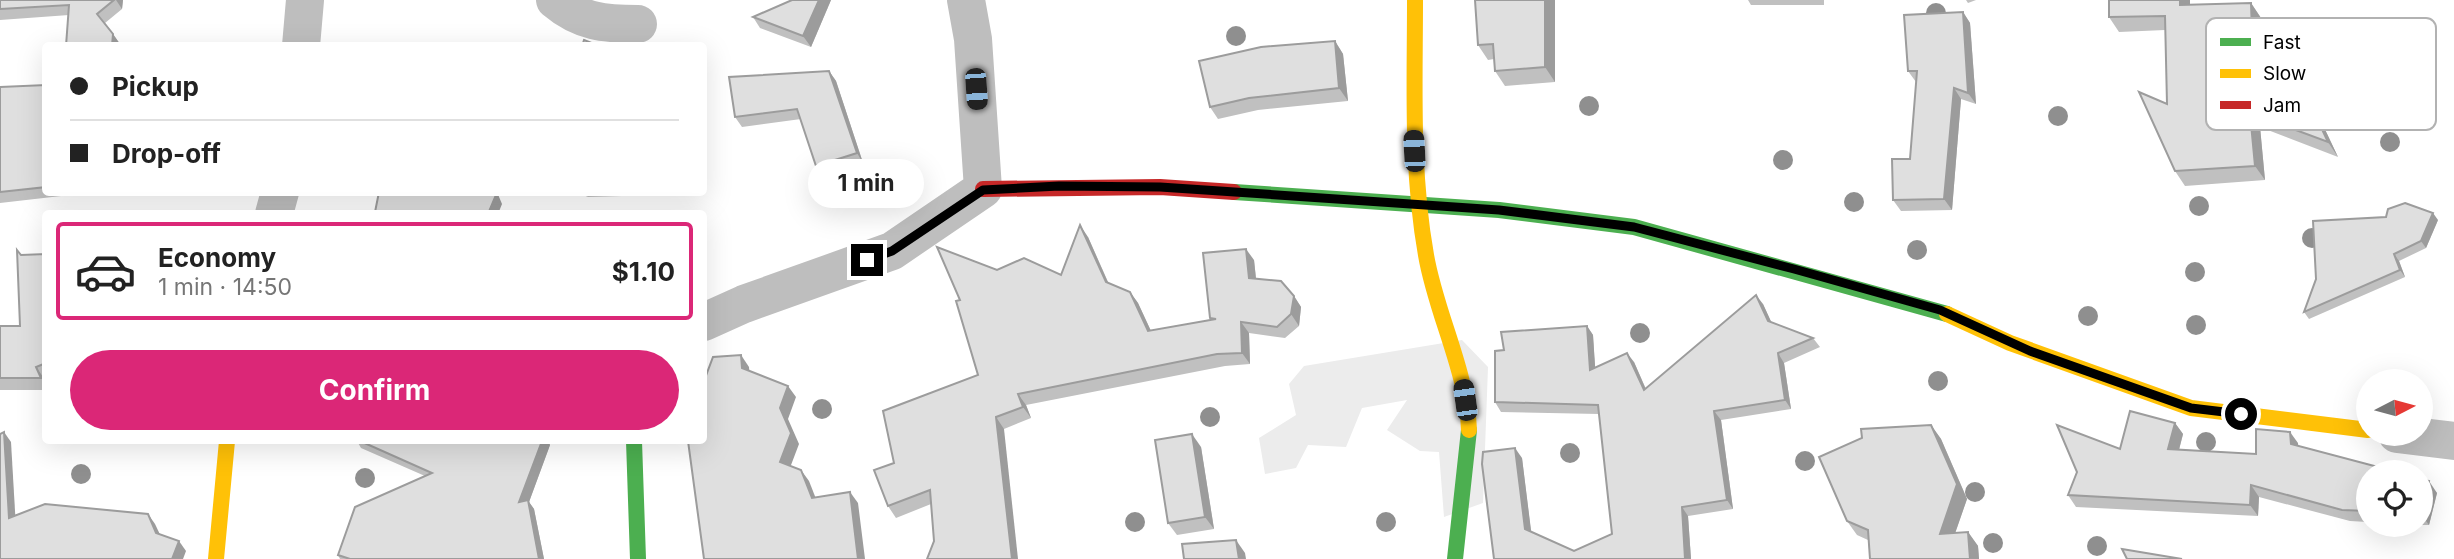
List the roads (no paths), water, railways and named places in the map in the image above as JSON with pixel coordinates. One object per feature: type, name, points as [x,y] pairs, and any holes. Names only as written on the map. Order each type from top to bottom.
[{"type":"street","points":[[301,42],[305,0]]},
{"type":"street","points":[[555,0],[572,14],[607,24],[638,24]]},
{"type":"street","points":[[966,0],[973,39],[983,190]]},
{"type":"street","points":[[1415,0],[1413,124],[1418,203],[1434,294],[1461,374],[1469,427],[1469,462],[1455,559]]},
{"type":"street","points":[[707,322],[744,304],[892,251],[983,190],[1059,186],[1160,187],[1418,203],[1634,227],[1940,310],[2021,348],[2191,408],[2356,429]]},
{"type":"street","points":[[2433,438],[2454,441]]},
{"type":"street","points":[[216,559],[226,444]]},
{"type":"street","points":[[634,444],[638,559]]}]
